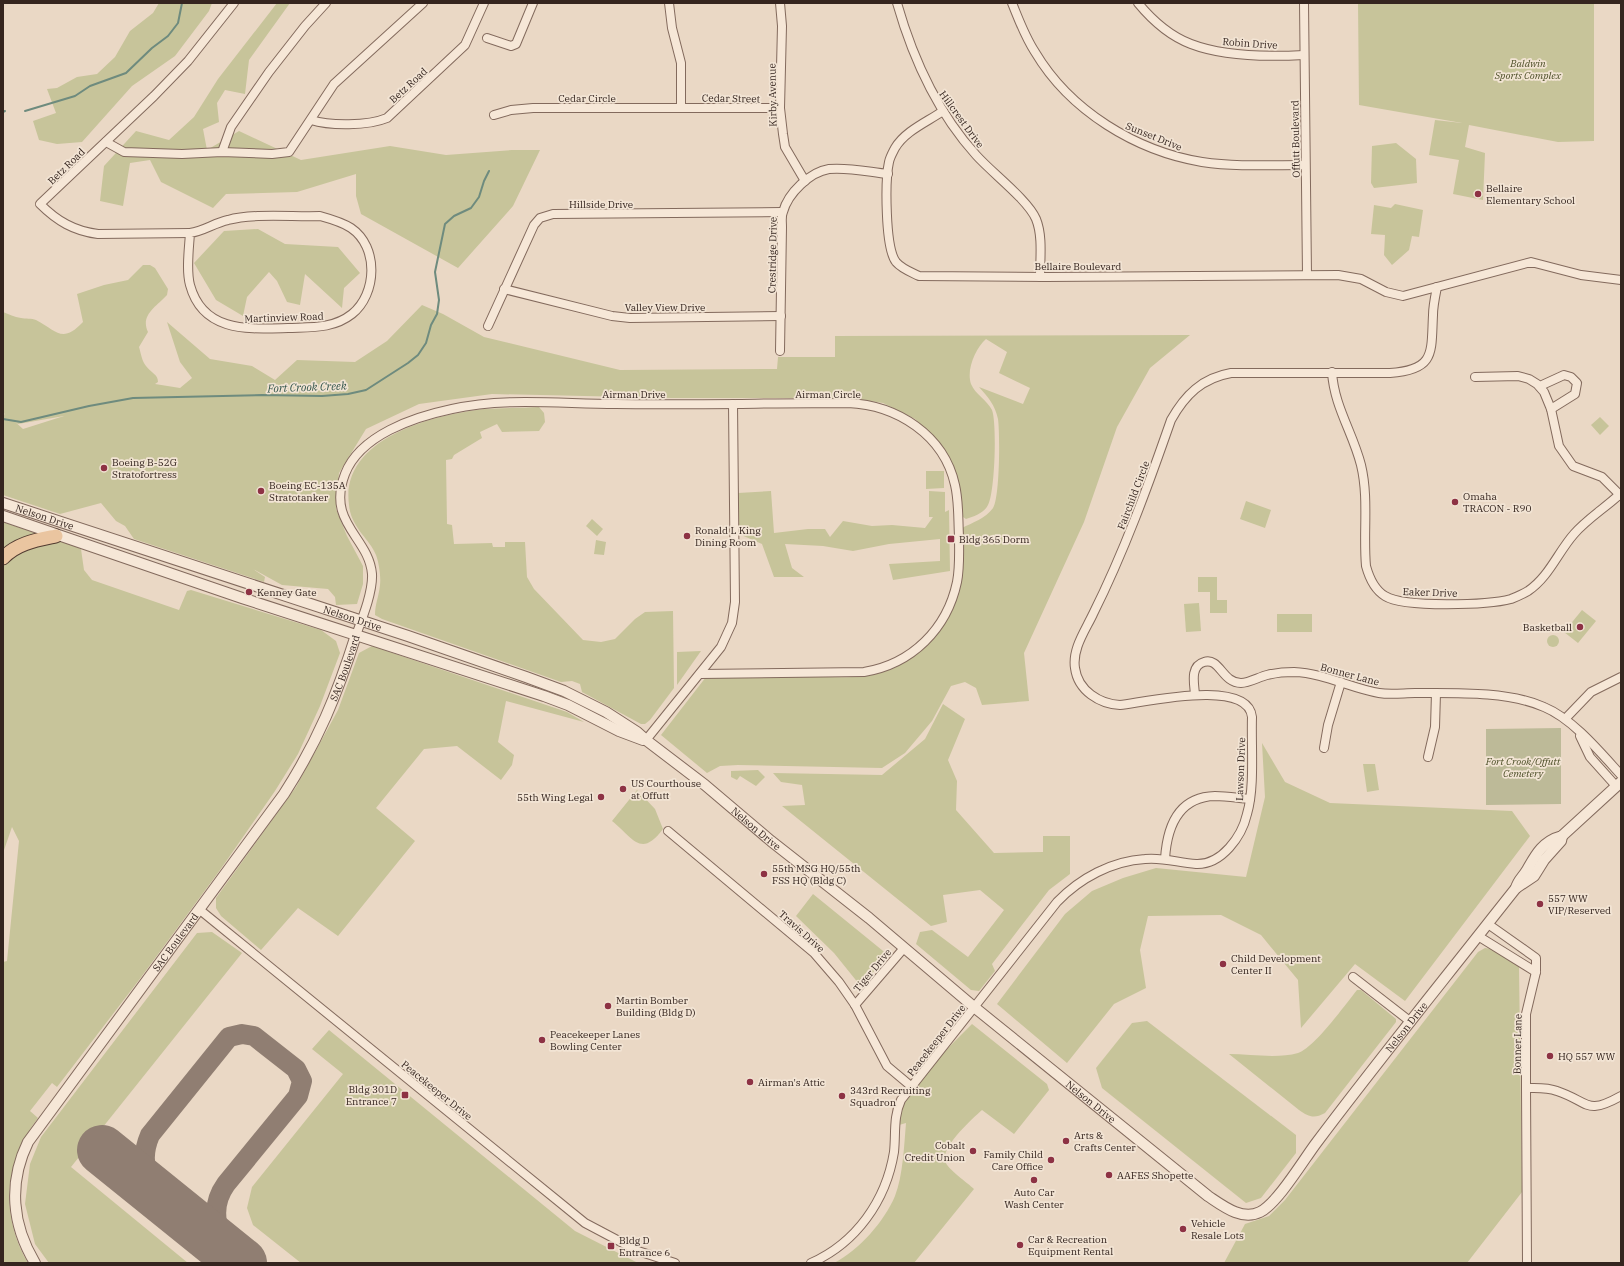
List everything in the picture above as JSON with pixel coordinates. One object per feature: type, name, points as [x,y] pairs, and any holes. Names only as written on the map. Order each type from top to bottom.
[{"type":"main road","points":[[3,558],[16,548],[27,543],[56,536]]},
{"type":"street","name":"Betz Road","points":[[40,204],[106,142],[188,61],[234,3]]},
{"type":"street","points":[[222,152],[231,127],[269,72],[305,26],[326,3]]},
{"type":"street","points":[[106,142],[124,152],[182,154],[222,152],[272,154],[289,152],[334,84],[423,3]]},
{"type":"street","name":"Betz Road","points":[[311,120],[322,124],[376,123],[387,118],[465,45],[484,3]]},
{"type":"street","points":[[487,38],[511,46],[516,44],[532,3]]},
{"type":"street","points":[[669,3],[672,28],[681,63],[681,107]]},
{"type":"street","name":"Kirby Avenue","points":[[780,3],[782,26],[780,108],[785,147],[805,181]]},
{"type":"street","name":"Hillcrest Drive","points":[[897,3],[911,46],[931,92],[943,111],[976,155],[1025,203],[1034,215],[1040,236],[1040,277]]},
{"type":"street","name":"Sunset Drive","points":[[1012,3],[1028,40],[1050,74],[1080,104],[1109,127],[1162,152],[1196,161],[1242,166],[1305,165]]},
{"type":"street","name":"Robin Drive","points":[[1138,3],[1150,18],[1171,33],[1191,44],[1236,54],[1304,55]]},
{"type":"street","name":"Offutt Boulevard","points":[[1304,3],[1307,275]]},
{"type":"street","name":"Cedar Street","points":[[681,107],[780,108]]},
{"type":"street","name":"Cedar Circle","points":[[494,115],[512,110],[533,108],[681,107]]},
{"type":"street","name":"Bellaire Boulevard","points":[[943,111],[910,132],[902,139],[892,154],[888,174],[888,237],[890,251],[896,262],[907,271],[919,276],[1351,276],[1372,283],[1390,293],[1403,296],[1531,262],[1581,275],[1621,280]]},
{"type":"street","name":"Crestridge Drive","points":[[780,351],[782,212],[793,194],[805,181],[828,170],[848,169],[888,174]]},
{"type":"street","name":"Martinview Road","points":[[40,204],[60,221],[84,232],[98,234],[190,233],[200,232],[227,220],[242,217],[320,216],[335,220],[352,229],[362,240],[367,251],[372,270],[371,283],[365,299],[359,308],[338,324],[322,327],[276,328],[241,328],[226,325],[211,318],[195,298],[190,284],[190,233]]},
{"type":"street","name":"Hillside Drive","points":[[488,326],[534,225],[540,218],[553,214],[782,212]]},
{"type":"street","name":"Fairchild Circle","points":[[1195,694],[1120,705],[1110,704],[1091,695],[1083,687],[1075,668],[1078,646],[1118,564],[1172,420],[1182,402],[1193,390],[1219,375],[1246,372],[1390,373],[1414,369],[1422,364],[1431,351],[1433,316],[1437,287]]},
{"type":"street","name":"Valley View Drive","points":[[504,289],[612,316],[630,318],[781,316]]},
{"type":"street","name":"Eaker Drive","points":[[1332,372],[1332,387],[1337,404],[1353,440],[1361,467],[1364,491],[1366,566],[1368,574],[1378,590],[1393,600],[1405,603],[1444,604],[1494,602],[1512,598],[1528,590],[1544,576],[1574,534],[1620,495]]},
{"type":"street","points":[[1540,386],[1564,375],[1571,377],[1577,383],[1575,394],[1551,409]]},
{"type":"street","points":[[1475,377],[1518,376],[1529,379],[1540,386],[1551,409],[1559,446],[1572,466],[1602,477],[1620,495]]},
{"type":"street","name":"Airman Circle","points":[[700,674],[864,672],[883,668],[906,658],[925,643],[932,635],[945,616],[958,580],[958,523],[955,484],[943,455],[928,436],[919,428],[889,410],[868,404],[848,402],[734,404]]},
{"type":"street","name":"Airman Drive","points":[[361,620],[372,583],[372,574],[365,552],[345,521],[341,502],[342,484],[353,457],[372,440],[414,420],[434,413],[482,404],[734,404]]},
{"type":"street","points":[[646,740],[700,674],[724,641],[734,615],[734,404]]},
{"type":"street","name":"Nelson Drive","points":[[3,503],[361,620],[564,691],[624,722],[704,785],[974,1007],[1208,1196],[1230,1210],[1245,1215],[1261,1212],[1274,1201],[1317,1141],[1516,888],[1517,882],[1526,871],[1535,854],[1556,837],[1562,836],[1618,784]]},
{"type":"street","name":"Nelson Drive","points":[[3,516],[56,536],[556,701],[586,713],[619,731],[646,740]]},
{"type":"street","name":"SAC Boulevard","points":[[35,1263],[20,1233],[15,1202],[16,1180],[25,1150],[44,1120],[284,794],[309,753],[328,715],[361,620]]},
{"type":"street","name":"Bonner Lane","points":[[1195,694],[1194,673],[1197,666],[1204,662],[1212,662],[1220,668],[1224,676],[1232,681],[1241,683],[1268,675],[1293,672],[1313,674],[1360,689],[1381,693],[1436,693],[1492,696],[1529,702],[1543,706],[1566,718],[1576,730],[1621,774]]},
{"type":"street","points":[[1566,718],[1591,692],[1621,677]]},
{"type":"street","points":[[1324,748],[1332,712],[1341,682]]},
{"type":"street","points":[[1428,757],[1435,727],[1436,693]]},
{"type":"street","name":"Lawson Drive","points":[[1165,859],[1198,864],[1217,857],[1227,850],[1239,836],[1248,813],[1250,799],[1252,711],[1247,705],[1236,700],[1213,695],[1195,694]]},
{"type":"street","name":"Bonner Lane","points":[[1576,730],[1590,757],[1618,784]]},
{"type":"street","points":[[974,1007],[1049,911],[1073,886],[1094,874],[1117,865],[1145,859],[1165,859],[1169,828],[1185,807],[1207,797],[1222,796],[1250,799]]},
{"type":"street","name":"Travis Drive","points":[[668,831],[814,953],[839,982],[855,1005],[887,1066],[912,1087]]},
{"type":"street","name":"Peacekeeper Drive","points":[[200,910],[585,1223],[638,1251],[675,1263]]},
{"type":"street","name":"Bonner Lane","points":[[1488,924],[1536,958],[1536,972],[1526,1014],[1526,1088],[1556,1090],[1581,1103],[1598,1107],[1621,1096]]},
{"type":"street","points":[[1478,936],[1536,972]]},
{"type":"street","name":"Tiger Drive","points":[[855,1005],[904,948]]},
{"type":"street","points":[[1353,977],[1411,1022]]},
{"type":"street","name":"Peacekeeper Drive","points":[[811,1263],[845,1242],[874,1208],[883,1190],[890,1169],[894,1151],[896,1111],[901,1100],[974,1007]]},
{"type":"street","points":[[1526,1088],[1527,1263]]},
{"type":"green space","points":[[159,3],[212,3],[209,11],[175,56],[132,86],[82,142],[57,144],[39,140],[33,121],[56,113],[47,89],[57,88],[77,77],[97,74],[115,57],[130,31],[153,13]]},
{"type":"green space","points":[[277,3],[290,3],[249,60],[245,94],[225,90],[217,103],[219,122],[203,129],[207,150],[239,131],[301,160],[390,146],[446,155],[512,150],[540,150],[513,206],[458,268],[361,214],[356,196],[356,174],[297,192],[226,194],[213,208],[161,182],[150,160],[130,163],[123,206],[100,201],[104,166],[136,131],[169,140],[194,117],[218,79]]},
{"type":"green space","name":"Baldwin Sports Complex","points":[[1358,3],[1594,3],[1594,141],[1558,142],[1469,125],[1465,147],[1485,153],[1483,200],[1453,194],[1459,160],[1429,155],[1435,120],[1462,123],[1359,105]]},
{"type":"green space","points":[[1396,143],[1416,159],[1417,183],[1374,188],[1371,183],[1372,146]]},
{"type":"green space","points":[[1395,204],[1423,210],[1419,237],[1412,236],[1409,250],[1392,265],[1384,255],[1385,235],[1371,234],[1374,205],[1391,208]]},
{"type":"green space","points":[[258,229],[285,244],[338,247],[360,273],[344,288],[342,308],[305,274],[300,305],[287,302],[277,281],[269,272],[247,297],[243,316],[216,300],[194,263],[224,231]]},
{"type":"green space","points":[[143,265],[150,265],[155,268],[168,289],[167,295],[154,307],[148,316],[146,326],[148,332],[139,347],[145,364],[158,379],[158,382],[155,384],[180,388],[192,378],[180,362],[167,322],[210,359],[252,366],[275,380],[297,360],[355,362],[387,341],[422,305],[443,314],[484,337],[620,370],[777,369],[778,357],[835,357],[835,336],[1190,335],[1150,368],[1117,427],[1084,522],[1024,653],[1029,701],[982,705],[976,688],[965,682],[951,686],[932,721],[905,753],[882,768],[738,765],[720,766],[707,773],[661,735],[706,677],[842,677],[871,675],[895,667],[909,659],[932,639],[942,626],[950,613],[961,582],[963,562],[962,528],[979,520],[990,512],[993,508],[997,492],[999,450],[998,419],[993,405],[979,387],[1023,404],[1030,388],[999,373],[1007,352],[986,339],[976,353],[971,366],[971,384],[975,391],[992,410],[994,417],[994,473],[988,505],[982,512],[966,519],[963,517],[957,478],[941,445],[915,419],[883,403],[851,398],[672,398],[492,394],[419,404],[366,429],[339,473],[336,509],[347,536],[363,566],[363,584],[357,604],[336,605],[335,597],[328,589],[282,585],[253,569],[265,577],[264,582],[134,539],[125,526],[116,521],[101,503],[60,514],[3,495],[3,415],[5,414],[3,413],[3,312],[18,318],[34,319],[60,333],[70,333],[83,322],[77,294],[104,285],[128,280]],"holes":[[[64,416],[23,429],[12,419],[18,424]]]},
{"type":"green space","points":[[539,407],[544,413],[545,422],[539,431],[502,432],[497,424],[480,432],[482,438],[454,455],[452,459],[446,460],[447,524],[452,525],[454,544],[492,543],[493,547],[505,547],[505,542],[525,542],[527,577],[534,589],[583,640],[601,642],[615,639],[635,619],[645,612],[673,611],[674,688],[650,720],[645,724],[641,724],[582,692],[580,684],[572,681],[561,682],[382,619],[375,615],[380,582],[378,562],[373,549],[353,520],[349,505],[350,482],[359,463],[374,447],[394,434],[416,424],[440,417],[484,409]]},
{"type":"green space","points":[[1600,417],[1609,426],[1600,435],[1591,425]]},
{"type":"green space","points":[[926,471],[944,471],[944,488],[926,489]]},
{"type":"green space","points":[[771,491],[774,533],[808,529],[825,529],[830,537],[843,521],[872,526],[892,525],[925,528],[933,517],[929,517],[929,491],[945,492],[945,512],[949,510],[950,571],[893,580],[889,564],[940,561],[940,539],[889,544],[853,551],[823,546],[785,544],[792,568],[804,577],[774,577],[762,544],[739,534],[738,493]]},
{"type":"green space","points":[[1246,501],[1271,510],[1265,528],[1240,519]]},
{"type":"green space","points":[[592,519],[603,529],[597,536],[586,526]]},
{"type":"green space","points":[[3,522],[35,533],[3,552]]},
{"type":"green space","points":[[57,539],[81,549],[84,570],[92,580],[179,610],[187,591],[191,590],[321,630],[336,641],[340,653],[320,706],[298,754],[275,791],[220,870],[139,980],[57,1087],[52,1083],[30,1111],[38,1118],[18,1152],[10,1189],[10,1208],[13,1227],[19,1245],[28,1263],[3,1263],[3,962],[7,961],[19,841],[12,827],[3,853],[3,568],[13,556],[19,552],[34,545]]},
{"type":"green space","points":[[596,540],[606,542],[604,555],[594,554]]},
{"type":"green space","points":[[1198,577],[1217,577],[1217,600],[1227,600],[1227,613],[1210,613],[1210,592],[1198,592]]},
{"type":"green space","points":[[1199,603],[1201,631],[1186,632],[1184,604]]},
{"type":"green space","name":"Basketball","points":[[1582,610],[1596,621],[1578,643],[1564,632]]},
{"type":"green space","points":[[1277,614],[1312,614],[1312,632],[1277,632]]},
{"type":"green space","points":[[1555,635],[1558,636],[1558,646],[1551,647],[1548,646],[1547,639],[1548,636]]},
{"type":"green space","points":[[372,646],[567,712],[584,722],[506,701],[498,742],[514,755],[512,765],[501,780],[457,746],[424,749],[376,808],[415,841],[338,936],[298,908],[261,950],[221,916],[216,908],[216,898],[296,787],[338,710],[359,653]]},
{"type":"green space","points":[[701,651],[677,685],[677,652]]},
{"type":"green space","points":[[943,704],[965,719],[948,760],[957,781],[956,810],[994,853],[1043,852],[1043,836],[1070,836],[1070,874],[1049,890],[992,964],[995,971],[979,991],[971,990],[916,944],[920,932],[932,930],[968,957],[1004,910],[980,890],[943,895],[947,922],[931,926],[782,806],[805,805],[802,785],[781,782],[773,773],[882,775],[925,739]]},
{"type":"green space","name":"Fort Crook/Offutt Cemetery","points":[[1561,728],[1561,804],[1486,805],[1486,729]]},
{"type":"green space","points":[[1262,743],[1285,782],[1330,803],[1512,811],[1530,836],[1405,1001],[1355,964],[1301,1028],[1298,980],[1261,935],[1221,915],[1148,916],[1140,950],[1146,988],[1114,1004],[1067,1063],[997,1004],[1065,914],[1092,891],[1123,878],[1156,868],[1246,877],[1265,797]]},
{"type":"green space","points":[[1363,764],[1375,764],[1379,790],[1367,792]]},
{"type":"green space","points":[[758,770],[765,777],[756,786],[740,776],[737,780],[731,777],[731,771]]},
{"type":"green space","points":[[637,790],[655,809],[663,829],[649,843],[638,843],[612,821]]},
{"type":"green space","points":[[813,894],[888,955],[862,985],[859,984],[834,953],[796,916]]},
{"type":"green space","points":[[212,932],[242,953],[71,1167],[188,1263],[49,1263],[35,1244],[25,1204],[30,1164],[41,1137],[197,933]]},
{"type":"green space","points":[[1485,948],[1492,949],[1519,967],[1522,1192],[1467,1263],[1224,1263],[1245,1224],[1269,1216],[1285,1200],[1478,952]]},
{"type":"green space","points":[[1357,990],[1361,990],[1396,1019],[1396,1022],[1325,1113],[1315,1117],[1309,1116],[1299,1110],[1229,1054],[1281,1056],[1298,1053],[1321,1035]]},
{"type":"green space","points":[[1147,1021],[1296,1135],[1296,1153],[1261,1198],[1246,1203],[1102,1088],[1096,1068],[1132,1023]]},
{"type":"green space","points":[[972,1024],[1047,1084],[1049,1090],[1014,1134],[982,1110],[952,1141],[945,1155],[945,1161],[953,1172],[974,1189],[914,1263],[834,1263],[853,1251],[870,1234],[890,1206],[898,1188],[904,1151],[906,1123],[899,1125],[900,1109],[941,1055]]},
{"type":"green space","points":[[329,1030],[575,1231],[638,1263],[301,1263],[253,1225],[247,1208],[252,1187],[343,1074],[312,1049]]},
{"type":"waterway","points":[[25,111],[75,96],[90,86],[126,73],[152,48],[168,36],[178,23],[182,3]]},
{"type":"waterway","name":"Fort Crook Creek","points":[[3,419],[21,422],[89,406],[133,398],[262,395],[322,396],[348,394],[366,390],[408,363],[418,355],[426,343],[431,325],[437,314],[439,300],[435,272],[445,224],[454,216],[471,208],[479,197],[489,171]]},
{"type":"taxiway","points":[[165,1201],[154,1185],[145,1162],[145,1154],[150,1135],[229,1037],[242,1034],[254,1036],[296,1069],[302,1081],[298,1096],[220,1193],[216,1213],[219,1231],[223,1240],[235,1257]]},
{"type":"runway","points":[[102,1150],[242,1263]]},
{"type":"place","name":"Bellaire Elementary School","points":[[1478,194]]},
{"type":"place","name":"Boeing B-52G Stratofortress","points":[[104,468]]},
{"type":"place","name":"Boeing EC-135A Stratotanker","points":[[261,491]]},
{"type":"place","name":"Omaha TRACON - R90","points":[[1455,502]]},
{"type":"place","name":"Ronald L King Dining Room","points":[[687,536]]},
{"type":"place","name":"Bldg 365 Dorm","points":[[951,539]]},
{"type":"place","name":"Kenney Gate","points":[[249,592]]},
{"type":"place","name":"Basketball","points":[[1580,627]]},
{"type":"place","name":"US Courthouse at Offutt","points":[[623,789]]},
{"type":"place","name":"55th Wing Legal","points":[[601,797]]},
{"type":"place","name":"55th MSG HQ/55th FSS HQ (Bldg C)","points":[[764,874]]},
{"type":"place","name":"557 WW VIP/Reserved","points":[[1540,904]]},
{"type":"place","name":"Child Development Center II","points":[[1223,964]]},
{"type":"place","name":"Martin Bomber Building (Bldg D)","points":[[608,1006]]},
{"type":"place","name":"Peacekeeper Lanes Bowling Center","points":[[542,1040]]},
{"type":"place","name":"HQ 557 WW","points":[[1550,1056]]},
{"type":"place","name":"Airman's Attic","points":[[750,1082]]},
{"type":"place","name":"Bldg 301D Entrance 7","points":[[405,1095]]},
{"type":"place","name":"343rd Recruiting Squadron","points":[[842,1096]]},
{"type":"place","name":"Arts & Crafts Center","points":[[1066,1141]]},
{"type":"place","name":"Cobalt Credit Union","points":[[973,1151]]},
{"type":"place","name":"Family Child Care Office","points":[[1051,1160]]},
{"type":"place","name":"AAFES Shopette","points":[[1109,1175]]},
{"type":"place","name":"Auto Car Wash Center","points":[[1034,1180]]},
{"type":"place","name":"Vehicle Resale Lots","points":[[1183,1229]]},
{"type":"place","name":"Car & Recreation Equipment Rental","points":[[1020,1245]]},
{"type":"place","name":"Bldg D Entrance 6","points":[[611,1246]]}]
